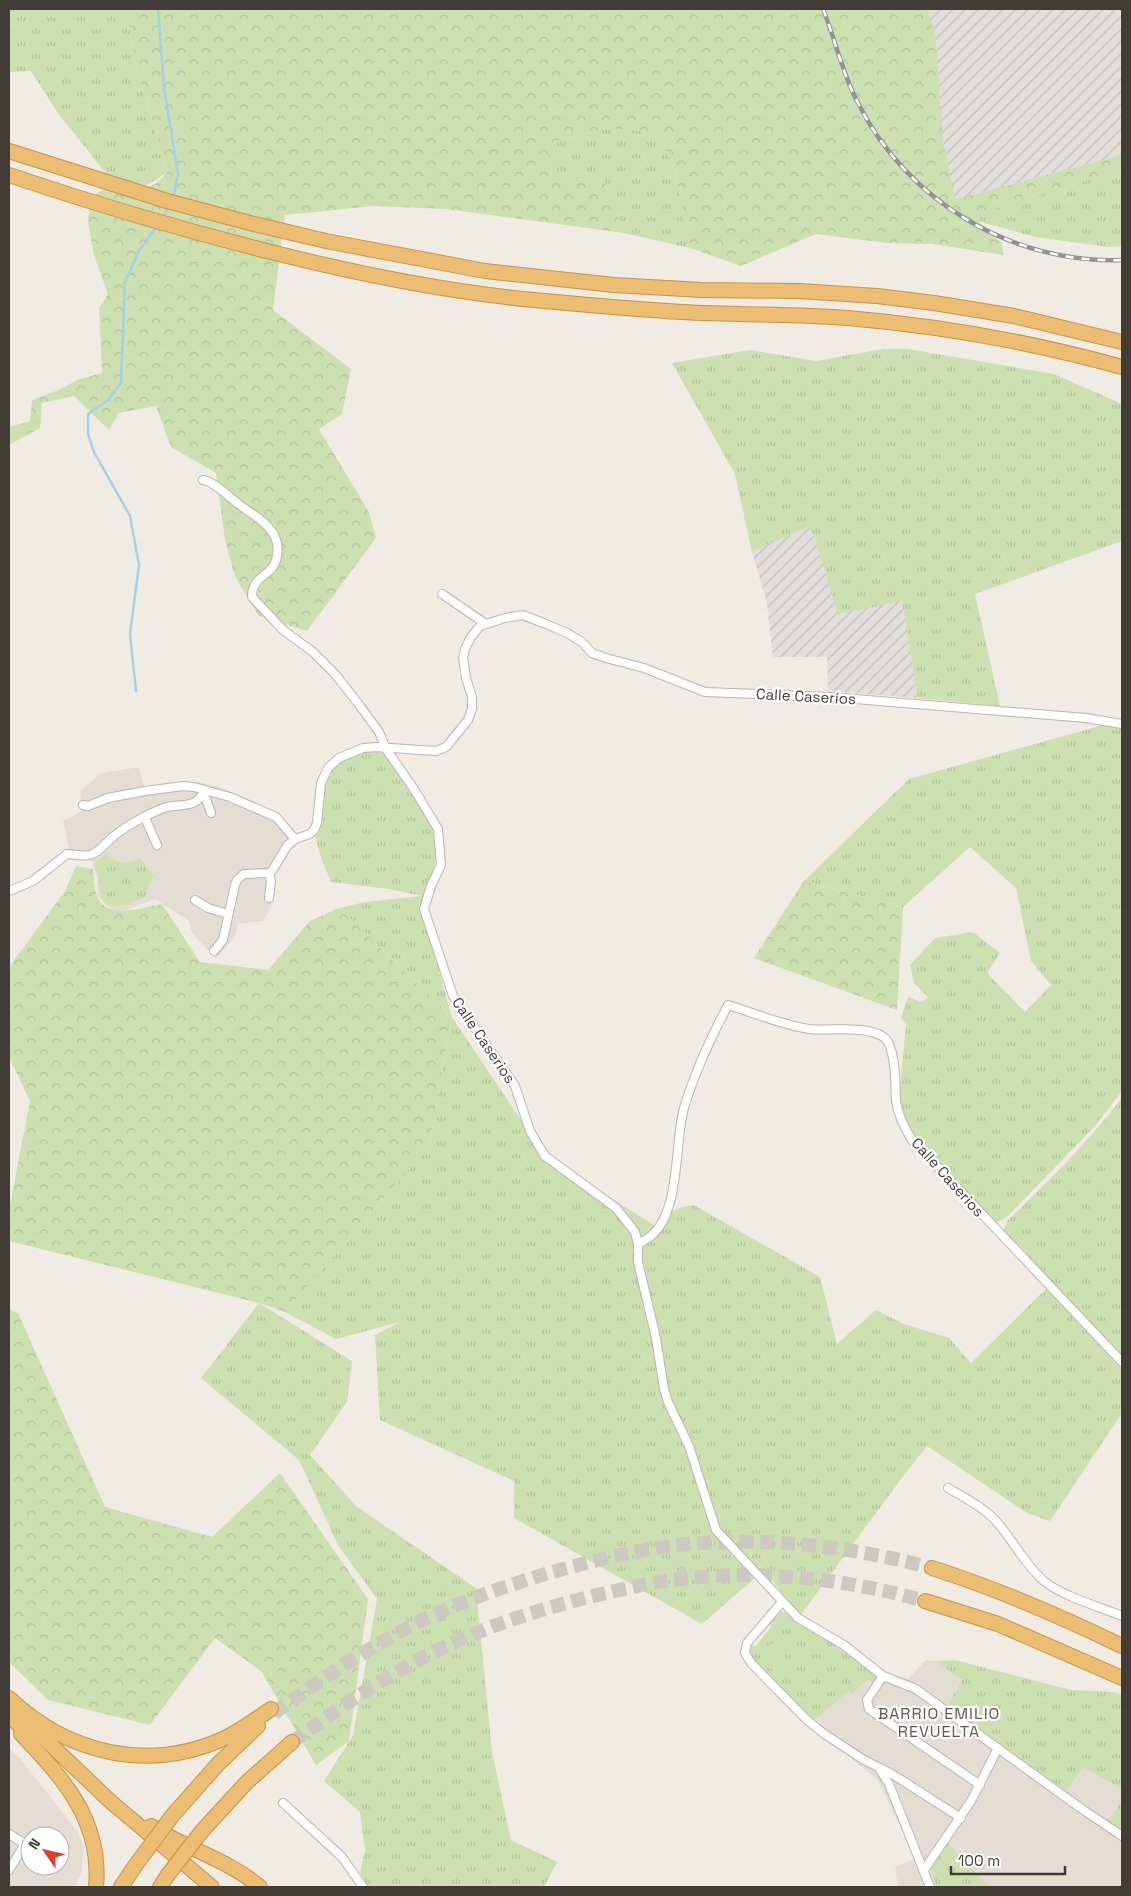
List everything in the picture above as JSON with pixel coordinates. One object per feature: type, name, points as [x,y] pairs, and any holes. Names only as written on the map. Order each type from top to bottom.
[{"type":"highway","points":[[9,151],[208,212],[326,241],[485,271],[614,285],[702,290],[799,291],[877,296],[1014,316],[1122,342]]},
{"type":"highway","points":[[9,175],[187,230],[324,265],[446,288],[522,299],[683,312],[841,318],[933,328],[1014,341],[1122,367]]},
{"type":"highway","points":[[932,1568],[982,1584],[1036,1606],[1122,1646]]},
{"type":"highway","points":[[925,1601],[998,1624],[1122,1678]]},
{"type":"highway","points":[[9,1698],[32,1718],[62,1737],[94,1749],[128,1755],[159,1754],[204,1746],[237,1732],[272,1711],[225,1756],[172,1816],[121,1887]]},
{"type":"highway","points":[[9,1705],[96,1786],[170,1838],[223,1862],[250,1878],[260,1887]]},
{"type":"highway","points":[[9,1715],[105,1805],[169,1880],[198,1887]]},
{"type":"highway","points":[[9,1721],[56,1772],[81,1810],[93,1843],[96,1887]]},
{"type":"highway","points":[[169,1880],[202,1831],[246,1783],[292,1742]]},
{"type":"highway","points":[[96,1786],[110,1802],[212,1887]]},
{"type":"highway","points":[[169,1880],[204,1887]]},
{"type":"street","name":"Calle Caserios","points":[[203,480],[209,481],[226,496],[266,524],[274,533],[278,544],[276,562],[255,584],[252,597],[283,630],[312,652],[335,674],[370,718],[379,732],[386,749],[414,788],[438,829],[441,864],[431,886],[424,910],[453,996],[515,1086],[530,1131],[545,1156],[616,1208],[635,1232],[638,1244],[638,1262],[656,1338],[664,1389],[668,1402],[690,1446],[716,1530],[798,1618],[844,1646],[883,1676],[916,1689],[1122,1836]]},
{"type":"street","points":[[442,594],[486,624]]},
{"type":"street","name":"Calle Caseríos","points":[[486,624],[505,618],[523,616],[567,633],[582,642],[592,653],[644,668],[705,692],[830,697],[1086,718],[1122,724]]},
{"type":"street","points":[[214,951],[223,940],[235,885],[240,876],[249,873],[269,873],[287,846],[295,839],[310,834],[314,830],[318,823],[321,783],[328,768],[339,758],[363,748],[376,747],[436,751],[446,747],[454,738],[468,720],[472,709],[472,697],[466,678],[463,658],[465,649],[471,636],[480,626],[486,624]]},
{"type":"street","points":[[83,805],[88,806],[108,798],[183,786],[194,787],[203,793],[211,813]]},
{"type":"street","points":[[203,793],[218,793],[230,796],[276,817],[295,839]]},
{"type":"street","points":[[9,891],[33,881],[67,854],[92,854],[100,850],[122,831],[145,818],[167,807],[192,805],[200,799],[203,793]]},
{"type":"street","points":[[145,818],[157,845]]},
{"type":"street","points":[[269,873],[269,898]]},
{"type":"street","points":[[195,900],[208,908],[228,914]]},
{"type":"street","name":"Calle Caserios","points":[[638,1244],[652,1235],[668,1210],[672,1193],[680,1125],[685,1106],[703,1054],[728,1005],[806,1028],[875,1032],[884,1037],[888,1043],[891,1053],[896,1103],[904,1126],[912,1140],[1122,1362]]},
{"type":"street","points":[[948,1488],[977,1505],[991,1516],[1034,1571],[1046,1583],[1058,1590],[1122,1616]]},
{"type":"street","points":[[782,1602],[747,1643],[745,1653],[751,1663],[806,1719],[846,1748],[892,1774],[961,1818]]},
{"type":"street","points":[[883,1676],[867,1700],[869,1709],[980,1785]]},
{"type":"street","points":[[924,1870],[961,1818],[998,1748]]},
{"type":"street","points":[[879,1767],[889,1784],[930,1887]]},
{"type":"street","points":[[283,1803],[342,1857],[363,1887]]},
{"type":"street","points":[[9,1834],[25,1844],[9,1870]]},
{"type":"shaded area","points":[[927,9],[1122,9],[1122,155],[955,199],[943,140]]},
{"type":"shaded area","points":[[808,527],[815,538],[902,600],[918,698],[828,691],[827,657],[773,657],[767,603],[752,552]]},
{"type":"shaded area","points":[[138,767],[145,787],[197,782],[219,787],[277,813],[294,831],[297,842],[276,872],[274,902],[263,921],[238,924],[234,938],[216,959],[192,933],[189,921],[155,899],[127,910],[114,910],[106,905],[98,896],[97,877],[91,860],[71,856],[63,821],[82,811],[80,791],[101,773]]},
{"type":"shaded area","points":[[926,1660],[936,1661],[962,1680],[947,1705],[1066,1791],[1082,1768],[1122,1789],[1122,1801],[1107,1822],[1122,1832],[1122,1887],[898,1887],[895,1866],[916,1859],[877,1779],[807,1723],[871,1663],[881,1671],[908,1679]]},
{"type":"shaded area","points":[[9,1748],[22,1761],[77,1831],[84,1847],[81,1873],[75,1887],[9,1887]]},
{"type":"green space","points":[[9,9],[126,9],[136,64],[167,173],[147,185],[113,182],[57,112],[31,71],[9,72]]},
{"type":"green space","points":[[126,9],[927,9],[935,33],[943,140],[955,199],[1122,155],[1122,170],[1064,189],[1067,203],[1056,201],[1052,192],[983,212],[978,221],[1002,243],[1003,255],[932,244],[887,243],[816,234],[741,266],[690,248],[675,170],[658,132],[609,128],[547,144],[553,179],[604,180],[624,233],[446,209],[373,206],[285,215],[273,310],[351,369],[342,414],[319,429],[369,512],[376,538],[307,631],[259,616],[235,577],[225,540],[216,473],[171,447],[156,406],[119,413],[109,430],[74,396],[42,403],[40,428],[9,445],[9,427],[30,421],[32,400],[61,389],[77,380],[102,373],[99,308],[108,294],[94,255],[88,222],[90,198],[109,187],[147,188],[159,181],[167,173],[136,64]]},
{"type":"green space","points":[[609,128],[658,132],[675,170],[690,248],[624,233],[604,180],[553,179],[547,144]]},
{"type":"green space","points":[[1122,170],[1122,246],[1108,247],[1035,237],[978,221],[983,212],[1052,191],[1067,202],[1064,189]]},
{"type":"green space","points":[[883,349],[908,349],[1054,374],[1122,404],[1122,541],[975,594],[1000,706],[918,698],[902,601],[838,614],[815,538],[808,527],[752,552],[735,474],[672,363],[750,350],[816,361]]},
{"type":"green space","points":[[1103,724],[1122,728],[1122,1091],[1094,1127],[1008,1216],[994,1222],[913,1137],[903,1117],[899,1098],[906,1024],[901,1018],[908,997],[922,1002],[928,997],[914,983],[910,965],[935,938],[973,932],[1000,953],[987,973],[1025,1012],[1051,985],[1031,961],[1016,888],[970,847],[903,907],[804,881],[909,779]]},
{"type":"green space","points":[[375,750],[389,756],[421,804],[436,835],[437,858],[424,897],[427,929],[452,1017],[339,908],[365,902],[422,896],[389,889],[331,882],[321,858],[315,835],[318,831],[328,777],[334,767],[343,760],[356,754]]},
{"type":"green space","points":[[107,853],[114,860],[122,863],[140,858],[153,876],[145,897],[125,905],[111,906],[106,904],[101,897],[99,876],[93,865]]},
{"type":"green space","points":[[76,866],[93,869],[96,893],[100,902],[107,907],[115,910],[125,910],[162,904],[200,962],[268,970],[310,921],[339,908],[452,1017],[429,1146],[285,1312],[259,1303],[9,1241],[9,1210],[30,1101],[9,1057],[9,967],[65,891]]},
{"type":"green space","points":[[804,881],[903,907],[897,1010],[754,958]]},
{"type":"green space","points":[[452,1017],[545,1156],[660,1229],[672,1211],[694,1205],[820,1277],[837,1344],[876,1310],[904,1324],[949,1338],[971,1363],[1046,1289],[1122,1369],[1122,1413],[1050,1521],[1027,1513],[927,1446],[800,1616],[764,1570],[702,1624],[514,1518],[514,1481],[380,1420],[375,1335],[400,1322],[336,1339],[285,1312],[429,1146]]},
{"type":"green space","points":[[1122,1098],[1122,1357],[1003,1232],[1007,1221],[1067,1161]]},
{"type":"green space","points":[[259,1303],[352,1361],[347,1402],[310,1455],[357,1507],[476,1588],[492,1752],[511,1840],[557,1862],[544,1887],[368,1887],[360,1873],[365,1850],[360,1812],[324,1781],[353,1735],[377,1599],[338,1545],[299,1460],[201,1378]]},
{"type":"green space","points":[[9,1309],[18,1313],[105,1507],[212,1537],[280,1473],[368,1599],[349,1741],[316,1765],[261,1671],[215,1638],[150,1725],[48,1700],[9,1662]]},
{"type":"green space","points":[[782,1611],[798,1624],[829,1641],[877,1676],[874,1681],[864,1682],[853,1695],[849,1691],[813,1721],[749,1656],[751,1644],[755,1647],[771,1627],[769,1624]]},
{"type":"green space","points":[[778,1641],[792,1672],[776,1679],[762,1648]]},
{"type":"green space","points":[[955,1660],[1071,1690],[1114,1692],[1122,1695],[1122,1789],[1083,1768],[1066,1791],[947,1706],[962,1680],[936,1661]]},
{"type":"green space","points":[[1122,1801],[1122,1832],[1107,1822]]},
{"type":"green space","points":[[948,1844],[981,1879],[994,1887],[936,1887],[931,1869]]},
{"type":"waterway","points":[[158,9],[164,88],[178,174],[173,199]]},
{"type":"waterway","points":[[162,218],[170,206]]},
{"type":"waterway","points":[[136,691],[130,634],[139,565],[130,516],[94,452],[88,434],[88,414],[108,400],[121,383],[125,282],[139,251],[156,227]]},
{"type":"tunnel","points":[[274,1713],[374,1646],[416,1623],[480,1596],[523,1581],[614,1556],[678,1545],[742,1542],[774,1543],[806,1545],[870,1554],[932,1568]]},
{"type":"tunnel","points":[[292,1742],[370,1688],[411,1664],[453,1643],[486,1629],[537,1612],[623,1589],[669,1580],[712,1576],[773,1576],[835,1582],[895,1593],[925,1601]]},
{"type":"railway","points":[[823,9],[852,90],[878,137],[904,169],[933,196],[967,220],[1003,238],[1041,251],[1081,258],[1122,260]]},
{"type":"district","name":"BARRIO EMILIO REVUELTA","points":[[939,1722]]}]
